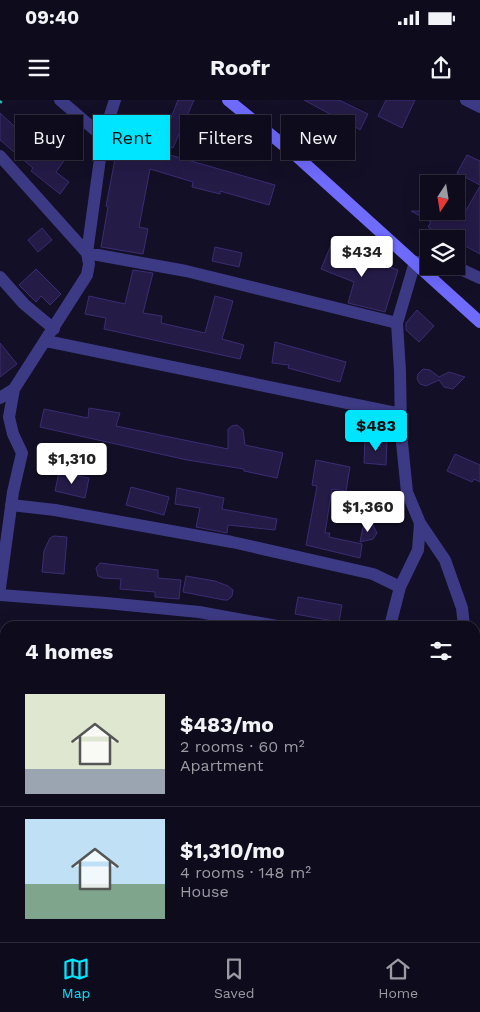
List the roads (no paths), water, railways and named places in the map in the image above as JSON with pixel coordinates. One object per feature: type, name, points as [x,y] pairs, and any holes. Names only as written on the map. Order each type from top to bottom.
[{"type":"main road","points":[[228,100],[292,152],[480,322]]},
{"type":"street","points":[[60,100],[93,128]]},
{"type":"street","points":[[110,115],[114,100]]},
{"type":"street","points":[[466,100],[480,107]]},
{"type":"street","points":[[0,156],[87,253],[186,271],[397,323]]},
{"type":"street","points":[[0,588],[11,505],[22,453],[13,434],[9,417],[14,389],[87,275],[89,264],[87,253],[100,160]]},
{"type":"street","points":[[420,262],[415,262],[397,323],[401,433],[407,492],[420,523],[445,560],[462,608],[463,621]]},
{"type":"street","points":[[465,271],[480,278]]},
{"type":"street","points":[[0,277],[24,304],[54,329]]},
{"type":"street","points":[[46,341],[400,414]]},
{"type":"street","points":[[0,398],[14,389]]},
{"type":"street","points":[[11,505],[55,510],[232,542],[373,574],[400,588]]},
{"type":"street","points":[[391,621],[400,588],[418,550],[420,523]]},
{"type":"street","points":[[0,595],[106,602],[199,612],[249,621]]}]
